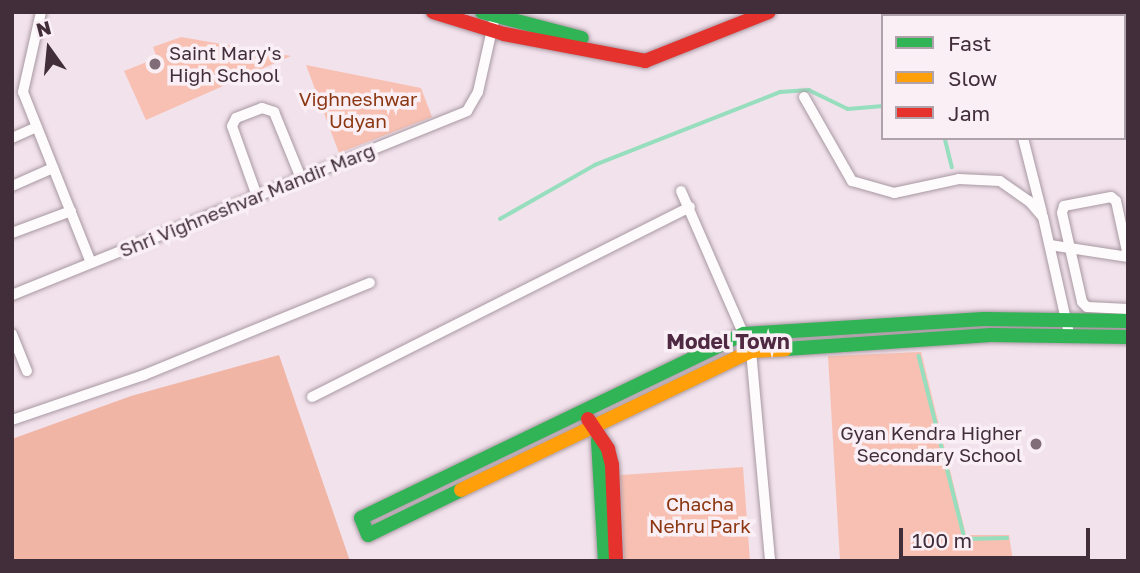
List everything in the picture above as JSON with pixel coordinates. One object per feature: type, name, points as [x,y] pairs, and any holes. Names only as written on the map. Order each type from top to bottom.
[{"type":"street","points":[[41,12],[24,95],[91,263]]},
{"type":"street","points":[[433,12],[490,20],[641,53],[750,12]]},
{"type":"street","points":[[490,20],[645,61],[769,12]]},
{"type":"street","name":"Shri Vighneshvar Mandir Marg","points":[[12,295],[467,111],[478,92],[490,20]]},
{"type":"street","points":[[12,97],[24,95]]},
{"type":"street","points":[[804,96],[852,181],[894,193],[959,179],[1000,181],[1043,217]]},
{"type":"street","points":[[257,196],[232,126],[236,118],[262,108],[274,112],[301,178]]},
{"type":"street","points":[[12,138],[37,127]]},
{"type":"street","points":[[1024,140],[1070,338]]},
{"type":"street","points":[[12,186],[53,169]]},
{"type":"street","points":[[681,191],[690,206],[751,351],[770,561]]},
{"type":"street","points":[[1050,245],[1071,249],[1128,256],[1116,201],[1111,197],[1064,206],[1062,213],[1071,249],[1087,307],[1128,309]]},
{"type":"street","points":[[312,397],[690,206]]},
{"type":"street","points":[[12,233],[71,211]]},
{"type":"street","points":[[12,420],[144,375],[370,283]]},
{"type":"street","points":[[1128,321],[1068,323],[984,319],[744,334],[361,518],[368,535],[751,351],[964,336],[1128,337]]},
{"type":"street","points":[[12,334],[27,371]]},
{"type":"street","points":[[583,410],[598,440],[608,449],[612,465],[617,561]]},
{"type":"street","points":[[598,440],[605,561]]},
{"type":"green space","points":[[181,37],[291,56],[146,120],[124,71],[157,58],[153,47]]},
{"type":"green space","name":"Vighneshwar Udyan","points":[[306,65],[421,88],[432,117],[339,153]]},
{"type":"green space","points":[[921,352],[966,535],[1009,535],[1013,561],[840,561],[828,356]]},
{"type":"green space","name":"Chacha Nehru Park","points":[[743,467],[750,561],[624,561],[620,475]]},
{"type":"shaded area","points":[[279,355],[350,561],[12,561],[12,439],[131,396]]},
{"type":"waterway","points":[[500,219],[595,165],[780,92],[809,90],[848,109],[881,106]]},
{"type":"waterway","points":[[945,140],[952,167]]},
{"type":"waterway","points":[[919,356],[965,539],[1007,538]]},
{"type":"traffic: fast","points":[[482,12],[582,38]]},
{"type":"traffic: fast","points":[[461,490],[368,535],[361,518],[744,334],[984,319],[1128,321]]},
{"type":"traffic: fast","points":[[785,349],[991,335],[1128,337]]},
{"type":"traffic: fast","points":[[598,440],[605,561]]},
{"type":"traffic: slow","points":[[461,490],[751,351],[785,349]]},
{"type":"traffic: jam","points":[[433,12],[504,34],[645,61],[769,12]]},
{"type":"traffic: jam","points":[[588,419],[608,449],[612,465],[616,561]]},
{"type":"place","name":"Saint Mary's High School","points":[[155,64]]},
{"type":"place","name":"Gyan Kendra Higher Secondary School","points":[[1036,444]]},
{"type":"district","name":"Model Town","points":[[728,341]]}]
